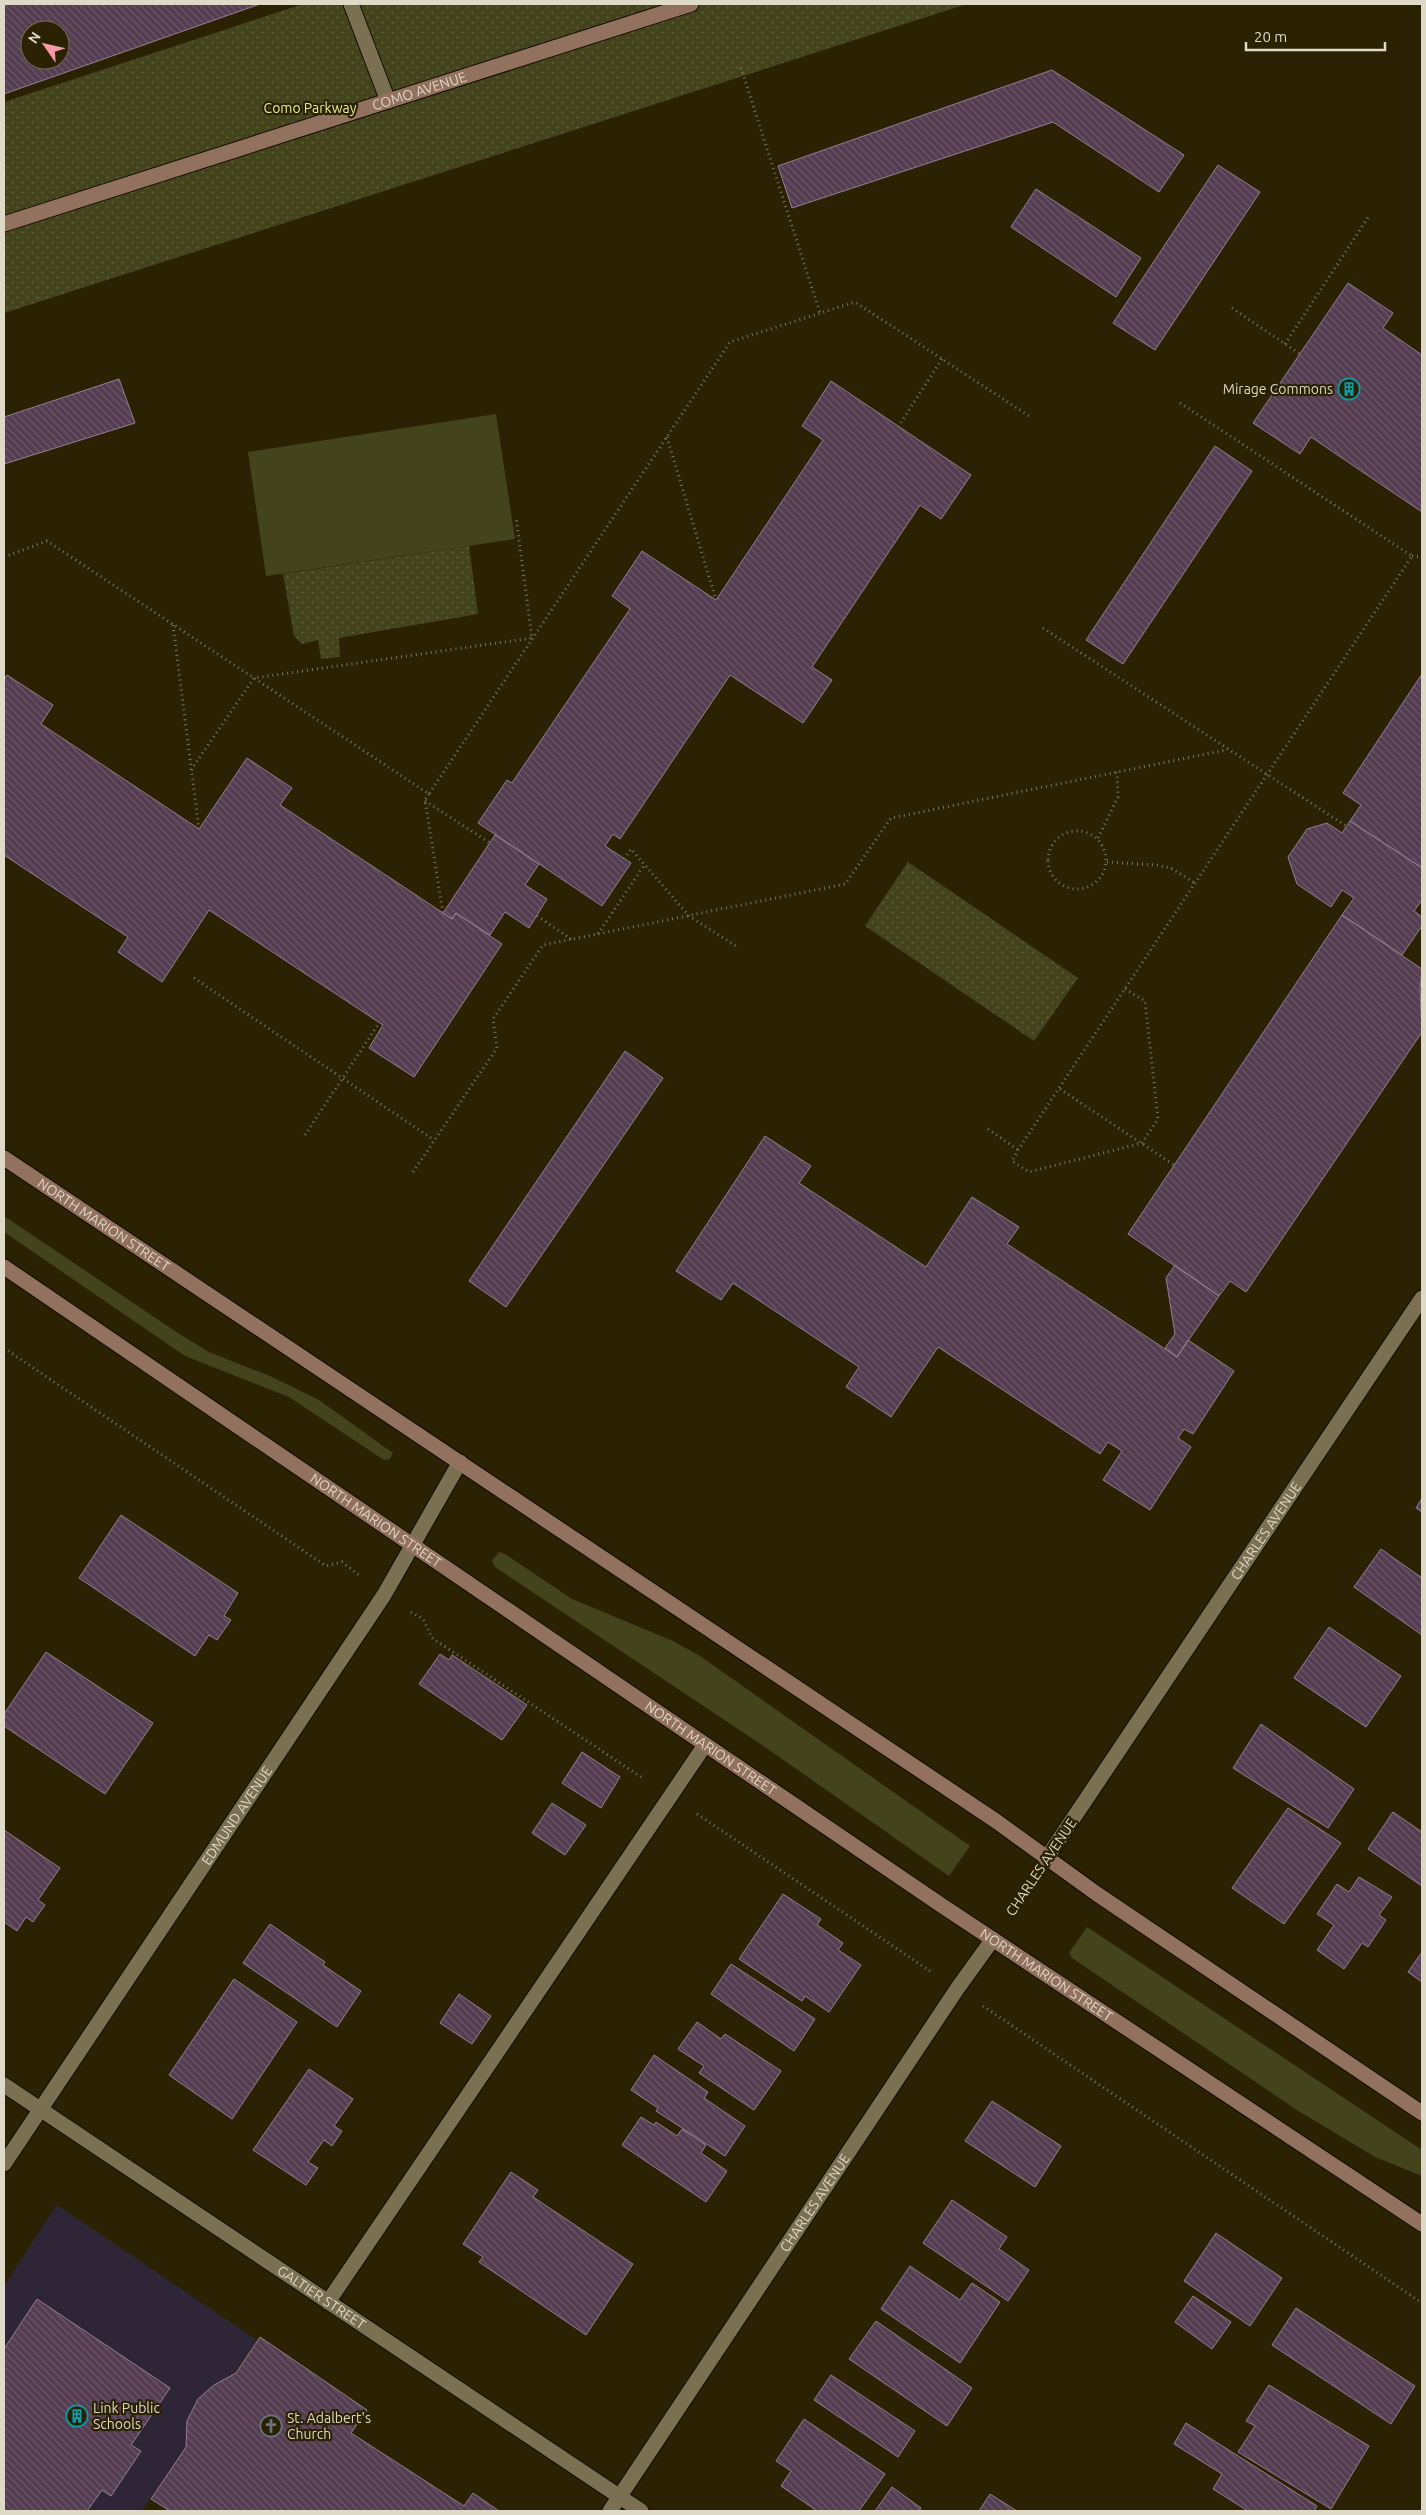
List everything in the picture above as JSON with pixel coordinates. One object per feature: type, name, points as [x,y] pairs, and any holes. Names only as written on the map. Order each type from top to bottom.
[{"type":"main road","name":"COMO AVENUE","points":[[4,224],[691,4]]},
{"type":"main road","name":"NORTH MARION STREET","points":[[4,1158],[996,1821],[1046,1859],[1422,2113]]},
{"type":"main road","name":"NORTH MARION STREET","points":[[4,1266],[705,1745],[1422,2224]]},
{"type":"street","points":[[351,4],[388,100]]},
{"type":"street","name":"CHARLES AVENUE","points":[[1046,1859],[1422,1298]]},
{"type":"street","name":"EDMUND AVENUE","points":[[4,2164],[384,1595],[460,1462]]},
{"type":"street","points":[[328,2302],[705,1745]]},
{"type":"street","name":"CHARLES AVENUE","points":[[610,2511],[957,1989],[993,1939]]},
{"type":"street","name":"GALTIER STREET","points":[[4,2085],[641,2511]]},
{"type":"path","points":[[740,68],[820,314]]},
{"type":"path","points":[[1285,344],[1369,216]]},
{"type":"path","points":[[443,913],[425,800],[428,794],[730,342],[855,302],[1029,416]]},
{"type":"path","points":[[1232,308],[1300,354]]},
{"type":"path","points":[[898,426],[942,359]]},
{"type":"path","points":[[1177,401],[1412,556],[1422,557]]},
{"type":"path","points":[[667,436],[716,600]]},
{"type":"path","points":[[516,517],[532,638]]},
{"type":"path","points":[[4,557],[47,540],[428,794]]},
{"type":"path","points":[[1125,989],[1145,1001],[1158,1119],[1142,1143],[1029,1172],[1012,1161],[1018,1150],[1412,556]]},
{"type":"path","points":[[173,624],[199,829]]},
{"type":"path","points":[[1043,628],[1226,750]]},
{"type":"path","points":[[192,770],[254,678],[532,638]]},
{"type":"path","points":[[412,1172],[497,1048],[493,1019],[543,945],[845,884],[891,818],[1230,749],[1346,826]]},
{"type":"path","points":[[1098,838],[1118,797],[1116,772]]},
{"type":"path","points":[[425,800],[490,843]]},
{"type":"path","points":[[1082,831],[1098,838],[1104,846],[1107,862],[1103,875],[1095,884],[1085,889],[1068,889],[1059,884],[1051,874],[1047,861],[1050,848],[1063,834],[1082,831]]},
{"type":"path","points":[[624,859],[631,849],[689,916],[736,946]]},
{"type":"path","points":[[1107,862],[1156,865],[1171,868],[1195,883]]},
{"type":"path","points":[[598,934],[644,864]]},
{"type":"path","points":[[537,916],[571,939]]},
{"type":"path","points":[[194,978],[434,1140]]},
{"type":"path","points":[[305,1135],[379,1023]]},
{"type":"path","points":[[1060,1089],[1174,1165]]},
{"type":"path","points":[[988,1129],[1018,1150]]},
{"type":"path","points":[[4,1348],[326,1566],[342,1562],[384,1595],[424,1619],[432,1638],[671,1796],[1422,2303]]},
{"type":"path","name":"CHARLES AVENUE","points":[[993,1939],[1046,1859]]},
{"type":"shaded area","points":[[57,2205],[257,2340],[142,2511],[4,2511],[4,2286]]},
{"type":"green space","name":"Como Parkway","points":[[303,4],[967,4],[4,313],[4,102]]},
{"type":"green space","points":[[496,414],[515,539],[266,576],[248,452]]},
{"type":"green space","points":[[469,546],[478,614],[339,638],[340,657],[321,659],[318,640],[302,644],[294,636],[283,574]]},
{"type":"green space","points":[[908,862],[1078,978],[1034,1041],[865,926]]},
{"type":"green space","points":[[4,1216],[209,1352],[272,1377],[319,1400],[393,1453],[390,1459],[384,1460],[289,1397],[185,1356],[4,1232]]},
{"type":"green space","points":[[499,1552],[505,1554],[572,1599],[673,1641],[700,1656],[970,1846],[949,1876],[765,1747],[495,1567],[492,1561]]},
{"type":"green space","points":[[1087,1927],[1422,2150],[1422,2176],[1375,2157],[1297,2110],[1072,1958],[1069,1953]]},
{"type":"building","points":[[4,4],[260,4],[4,94]]},
{"type":"building","points":[[1052,70],[1184,155],[1159,192],[1053,122],[792,208],[778,166]]},
{"type":"building","points":[[1218,165],[1260,192],[1155,350],[1113,323]]},
{"type":"building","points":[[1036,189],[1141,258],[1116,297],[1011,227]]},
{"type":"building","name":"Mirage Commons","points":[[1348,283],[1393,313],[1383,328],[1422,355],[1422,512],[1311,437],[1300,454],[1253,423]]},
{"type":"building","points":[[119,379],[135,423],[4,464],[4,417]]},
{"type":"building","points":[[831,381],[971,475],[941,519],[920,505],[812,667],[832,680],[803,723],[730,675],[620,839],[613,834],[605,846],[631,863],[602,906],[478,823],[507,780],[512,783],[630,609],[612,596],[642,551],[716,600],[823,440],[802,426]]},
{"type":"building","points":[[1215,446],[1252,471],[1123,664],[1086,640]]},
{"type":"building","points":[[1422,674],[1422,868],[1350,821],[1361,805],[1343,793]]},
{"type":"building","points":[[7,675],[53,705],[41,724],[199,829],[247,758],[292,788],[280,805],[452,919],[456,913],[502,944],[414,1077],[369,1048],[383,1025],[209,910],[162,982],[118,952],[128,937],[4,855],[4,680]]},
{"type":"building","points":[[1350,821],[1422,868],[1422,900],[1414,911],[1422,917],[1422,926],[1402,955],[1342,915],[1354,898],[1342,890],[1331,907],[1297,884],[1288,857],[1307,829],[1327,823],[1342,833]]},
{"type":"building","points":[[495,835],[539,864],[525,885],[547,899],[529,928],[505,912],[490,935],[456,913],[452,919],[443,913]]},
{"type":"building","points":[[1342,915],[1422,969],[1420,989],[1422,1032],[1246,1292],[1230,1281],[1219,1296],[1128,1234]]},
{"type":"building","points":[[625,1051],[663,1078],[506,1307],[469,1281]]},
{"type":"building","points":[[765,1136],[811,1166],[799,1183],[926,1267],[972,1197],[1019,1227],[1007,1244],[1177,1357],[1188,1340],[1234,1371],[1193,1434],[1184,1429],[1178,1438],[1191,1447],[1150,1510],[1103,1480],[1122,1451],[1108,1442],[1100,1454],[938,1347],[891,1417],[846,1387],[859,1367],[733,1283],[721,1300],[676,1271]]},
{"type":"building","points":[[1175,1265],[1219,1296],[1177,1357],[1165,1348],[1175,1334],[1166,1278]]},
{"type":"building","points":[[1422,1498],[1422,1512],[1416,1508]]},
{"type":"building","points":[[121,1515],[238,1593],[224,1616],[231,1620],[217,1640],[209,1635],[195,1656],[79,1578]]},
{"type":"building","points":[[1381,1549],[1422,1578],[1422,1635],[1354,1587]]},
{"type":"building","points":[[1329,1627],[1401,1676],[1366,1727],[1294,1678]]},
{"type":"building","points":[[46,1652],[153,1723],[105,1794],[4,1726],[4,1714]]},
{"type":"building","points":[[440,1654],[449,1660],[452,1655],[527,1705],[502,1740],[419,1684]]},
{"type":"building","points":[[1261,1724],[1354,1789],[1328,1828],[1233,1768]]},
{"type":"building","points":[[582,1752],[620,1777],[601,1808],[562,1783]]},
{"type":"building","points":[[552,1803],[586,1825],[565,1855],[532,1833]]},
{"type":"building","points":[[1288,1808],[1341,1843],[1284,1924],[1232,1888]]},
{"type":"building","points":[[1393,1812],[1422,1832],[1422,1886],[1368,1849]]},
{"type":"building","points":[[4,1830],[60,1868],[38,1900],[45,1905],[33,1922],[26,1917],[17,1931],[4,1922]]},
{"type":"building","points":[[1359,1877],[1392,1897],[1379,1915],[1386,1920],[1368,1947],[1362,1943],[1344,1969],[1317,1950],[1334,1925],[1317,1914],[1337,1884],[1349,1892]]},
{"type":"building","points":[[783,1894],[821,1919],[817,1925],[843,1943],[838,1950],[861,1965],[829,2012],[805,1996],[802,2001],[739,1959]]},
{"type":"building","points":[[270,1924],[325,1962],[323,1965],[361,1991],[337,2027],[243,1963]]},
{"type":"building","points":[[1422,1952],[1422,1982],[1408,1972]]},
{"type":"building","points":[[731,1964],[815,2019],[794,2051],[711,1994]]},
{"type":"building","points":[[234,1979],[297,2022],[232,2119],[169,2075]]},
{"type":"building","points":[[459,1994],[491,2016],[472,2044],[440,2023]]},
{"type":"building","points":[[697,2022],[721,2039],[725,2034],[781,2071],[754,2110],[699,2073],[704,2066],[678,2049]]},
{"type":"building","points":[[654,2055],[708,2092],[704,2098],[745,2126],[725,2156],[656,2111],[658,2108],[631,2090]]},
{"type":"building","points":[[309,2069],[353,2099],[334,2126],[342,2131],[332,2146],[324,2140],[308,2162],[318,2168],[306,2185],[253,2150]]},
{"type":"building","points":[[992,2101],[1061,2146],[1035,2187],[965,2141]]},
{"type":"building","points":[[641,2117],[654,2125],[656,2122],[677,2136],[682,2129],[706,2145],[701,2153],[727,2171],[706,2202],[622,2145]]},
{"type":"building","points":[[511,2172],[538,2190],[533,2197],[633,2264],[586,2335],[479,2262],[483,2257],[463,2244]]},
{"type":"building","points":[[952,2200],[1007,2237],[999,2249],[1029,2270],[1008,2301],[923,2243]]},
{"type":"building","points":[[1216,2233],[1282,2278],[1250,2326],[1184,2281]]},
{"type":"building","points":[[910,2266],[960,2300],[972,2283],[1000,2302],[960,2363],[881,2309]]},
{"type":"building","points":[[1193,2296],[1231,2322],[1212,2349],[1175,2322]]},
{"type":"building","name":"Link Public Schools","points":[[37,2299],[170,2388],[131,2445],[141,2451],[111,2496],[102,2490],[87,2511],[4,2511],[4,2349]]},
{"type":"building","points":[[1296,2308],[1415,2386],[1391,2424],[1272,2345]]},
{"type":"building","points":[[876,2321],[972,2388],[947,2426],[849,2359]]},
{"type":"building","name":"St. Adalbert's Church","points":[[260,2337],[367,2410],[351,2433],[464,2506],[473,2493],[499,2511],[170,2511],[151,2499],[186,2447],[187,2421],[198,2399],[214,2385],[236,2373]]},
{"type":"building","points":[[831,2375],[915,2431],[898,2457],[814,2400]]},
{"type":"building","points":[[1269,2385],[1369,2446],[1331,2509],[1238,2452],[1255,2426],[1246,2421]]},
{"type":"building","points":[[804,2419],[885,2474],[859,2511],[817,2511],[781,2486],[791,2471],[776,2461]]},
{"type":"building","points":[[1186,2423],[1317,2506],[1314,2511],[1248,2511],[1213,2489],[1222,2474],[1174,2444]]},
{"type":"building","points":[[892,2487],[921,2508],[919,2511],[875,2511]]},
{"type":"building","points":[[990,2494],[1017,2511],[979,2511]]},
{"type":"place","name":"Mirage Commons","points":[[1349,389]]},
{"type":"place","name":"Link Public Schools","points":[[77,2416]]},
{"type":"place","name":"St. Adalbert's Church","points":[[271,2426]]}]
